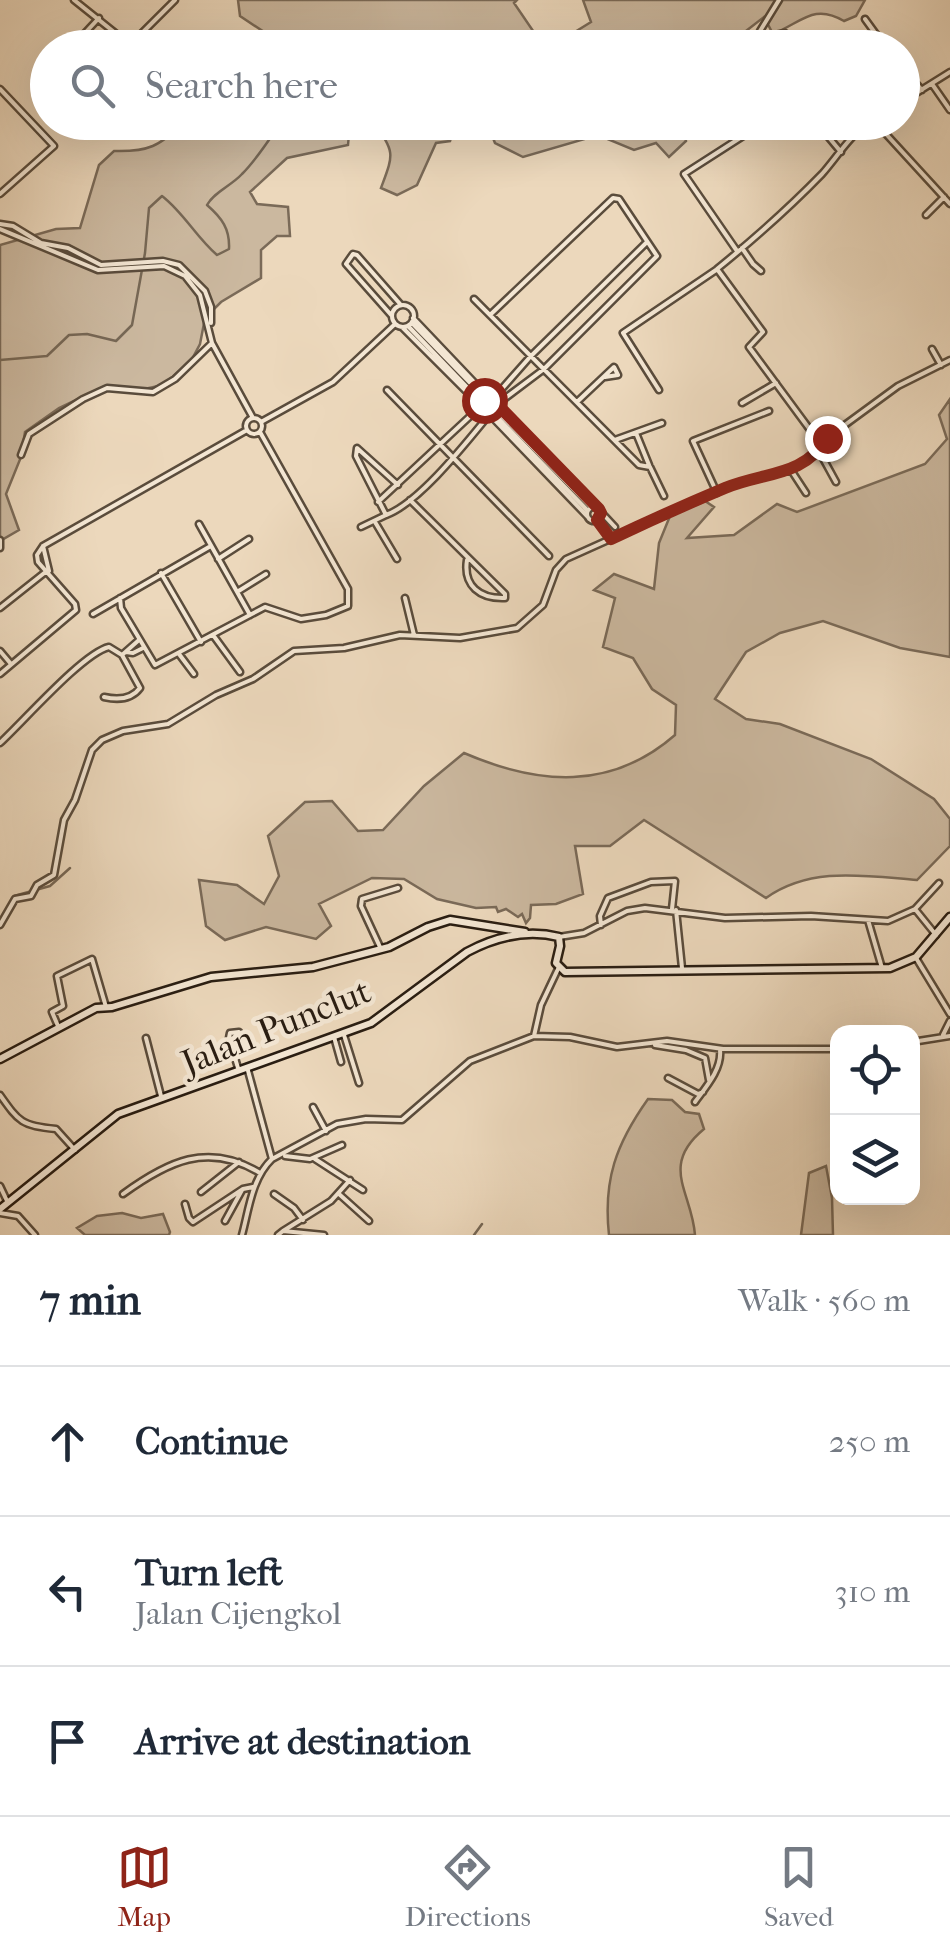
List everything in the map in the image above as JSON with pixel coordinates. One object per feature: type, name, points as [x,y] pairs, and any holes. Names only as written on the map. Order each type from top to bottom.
[{"type":"main road","points":[[558,937],[558,968],[598,972],[882,968],[916,958],[950,917]]},
{"type":"main road","points":[[0,1059],[96,1008],[211,978],[313,967],[381,949],[450,920],[531,933]]},
{"type":"main road","name":"Jalan Punclut","points":[[0,1211],[118,1114],[344,1034],[388,1013],[466,952],[500,938],[531,933],[558,937]]},
{"type":"street","points":[[74,0],[114,30]]},
{"type":"street","points":[[147,30],[175,0]]},
{"type":"street","points":[[761,30],[779,0]]},
{"type":"street","points":[[88,30],[100,18]]},
{"type":"street","points":[[865,18],[873,30]]},
{"type":"street","points":[[922,90],[950,72]]},
{"type":"street","points":[[932,84],[950,110]]},
{"type":"street","points":[[0,89],[30,121]]},
{"type":"street","points":[[0,194],[54,146],[48,140]]},
{"type":"street","points":[[737,140],[684,174],[740,250],[761,270]]},
{"type":"street","points":[[830,140],[840,152]]},
{"type":"street","points":[[659,390],[623,333],[740,250],[784,211],[850,140]]},
{"type":"street","points":[[889,140],[950,204]]},
{"type":"street","points":[[926,216],[944,197]]},
{"type":"street","points":[[378,502],[489,406],[544,370],[656,258],[619,199],[610,199],[490,315]]},
{"type":"street","points":[[0,227],[93,268],[163,263],[176,270],[194,284],[210,326],[212,343],[252,418],[261,422]]},
{"type":"street","points":[[361,527],[410,500],[452,459],[530,356],[647,243]]},
{"type":"street","points":[[395,324],[346,264],[353,254],[401,305],[411,309],[409,324]]},
{"type":"street","points":[[717,269],[762,331],[749,346],[821,448],[836,482]]},
{"type":"street","points":[[474,299],[639,465],[650,467]]},
{"type":"street","points":[[392,316],[401,305]]},
{"type":"street","points":[[261,422],[333,382],[395,324],[409,324],[593,511],[615,527]]},
{"type":"street","points":[[409,324],[593,511],[611,539]]},
{"type":"street","points":[[20,455],[29,434],[83,399],[107,388],[152,392],[176,379],[212,343]]},
{"type":"street","points":[[932,349],[941,365]]},
{"type":"street","points":[[0,925],[16,899],[32,893],[56,870],[64,820],[92,750],[102,740],[123,731],[168,724],[252,679],[294,651],[344,648],[378,638],[460,638],[518,628],[542,605],[556,570],[566,559],[726,488],[791,470],[898,386],[950,360]]},
{"type":"street","points":[[577,402],[605,377]]},
{"type":"street","points":[[742,403],[776,383]]},
{"type":"street","points":[[386,390],[549,556]]},
{"type":"street","points":[[717,493],[693,442],[770,411]]},
{"type":"street","points":[[252,418],[246,424],[247,430],[253,434],[260,432]]},
{"type":"street","points":[[120,598],[121,608],[155,665],[268,606],[296,618],[310,618],[348,606],[348,589],[260,432],[261,422]]},
{"type":"street","points":[[614,440],[662,423]]},
{"type":"street","points":[[0,674],[76,610],[37,557],[43,546],[247,430]]},
{"type":"street","points":[[636,432],[664,496]]},
{"type":"street","points":[[386,515],[356,456],[357,448],[398,485]]},
{"type":"street","points":[[791,470],[806,493]]},
{"type":"street","points":[[410,500],[505,594],[505,598],[488,598],[474,590],[466,572],[468,558]]},
{"type":"street","points":[[593,511],[597,520]]},
{"type":"street","points":[[375,522],[397,559]]},
{"type":"street","points":[[198,524],[250,615]]},
{"type":"street","points":[[218,560],[249,539]]},
{"type":"street","points":[[0,540],[0,548]]},
{"type":"street","points":[[93,614],[209,547]]},
{"type":"street","points":[[1,606],[48,572]]},
{"type":"street","points":[[161,574],[200,642]]},
{"type":"street","points":[[237,592],[266,574]]},
{"type":"street","points":[[405,598],[414,635]]},
{"type":"street","points":[[213,635],[240,672]]},
{"type":"street","points":[[124,653],[139,640]]},
{"type":"street","points":[[0,742],[97,652],[110,647],[133,653],[143,648]]},
{"type":"street","points":[[0,651],[11,664]]},
{"type":"street","points":[[104,697],[117,700],[140,688],[124,653]]},
{"type":"street","points":[[179,654],[194,674]]},
{"type":"street","points":[[601,925],[600,916],[608,898],[651,882],[675,881],[674,909],[682,968]]},
{"type":"street","points":[[558,937],[584,933],[627,912],[645,908],[725,918],[897,920],[916,909],[939,884]]},
{"type":"street","points":[[381,949],[362,899],[398,888]]},
{"type":"street","points":[[916,909],[937,935]]},
{"type":"street","points":[[868,920],[882,968]]},
{"type":"street","points":[[916,958],[950,1018],[947,1036],[920,1041]]},
{"type":"street","points":[[58,1026],[52,1012],[64,1006],[57,976],[92,959],[106,1007]]},
{"type":"street","points":[[534,1036],[545,993],[558,968]]},
{"type":"street","points":[[239,1032],[230,1033],[229,1038],[243,1068],[272,1159]]},
{"type":"street","points":[[344,1034],[359,1084]]},
{"type":"street","points":[[242,1235],[255,1186],[272,1159],[342,1122],[402,1120],[465,1065],[484,1053],[534,1036],[570,1036],[617,1047],[686,1042],[719,1048],[830,1049]]},
{"type":"street","points":[[334,1037],[340,1062]]},
{"type":"street","points":[[146,1038],[162,1099]]},
{"type":"street","points":[[650,1044],[686,1050],[705,1058],[710,1080]]},
{"type":"street","points":[[695,1102],[721,1057],[719,1048]]},
{"type":"street","points":[[668,1078],[698,1094],[702,1092]]},
{"type":"street","points":[[0,1095],[20,1121],[56,1128],[75,1150]]},
{"type":"street","points":[[314,1107],[326,1131]]},
{"type":"street","points":[[310,1159],[342,1144]]},
{"type":"street","points":[[282,1156],[323,1163],[363,1190]]},
{"type":"street","points":[[123,1194],[161,1167],[196,1158],[239,1162],[260,1174]]},
{"type":"street","points":[[200,1192],[239,1162]]},
{"type":"street","points":[[280,1233],[339,1194],[350,1180]]},
{"type":"street","points":[[0,1186],[8,1204]]},
{"type":"street","points":[[184,1204],[188,1218],[194,1222],[242,1189],[255,1186]]},
{"type":"street","points":[[225,1221],[242,1189]]},
{"type":"street","points":[[274,1194],[303,1220]]},
{"type":"street","points":[[339,1194],[369,1221]]},
{"type":"street","points":[[0,1211],[18,1216],[35,1235]]},
{"type":"street","points":[[280,1233],[324,1235]]},
{"type":"shaded area","points":[[238,0],[517,0],[514,3],[532,30],[261,30],[240,16]]},
{"type":"shaded area","points":[[583,0],[865,0],[856,16],[844,21],[816,14],[781,30],[771,30],[764,17],[747,30],[578,30],[591,22]]},
{"type":"shaded area","points":[[162,140],[348,140],[348,145],[287,158],[250,192],[257,204],[288,207],[290,236],[277,236],[261,250],[261,278],[221,302],[205,318],[200,344],[191,361],[163,385],[135,391],[103,387],[59,408],[25,432],[21,457],[6,494],[19,530],[0,541],[0,245],[56,229],[80,228],[99,165],[114,151],[153,146]]},
{"type":"shaded area","points":[[450,140],[436,143],[417,185],[397,195],[381,188],[390,154],[386,141]]},
{"type":"shaded area","points":[[494,140],[581,140],[523,157]]},
{"type":"shaded area","points":[[610,140],[686,141],[669,157],[656,143],[634,150]]},
{"type":"shaded area","points":[[950,399],[950,657],[900,648],[823,621],[780,633],[746,652],[715,699],[746,719],[780,724],[871,759],[934,799],[950,819],[950,846],[917,880],[820,877],[783,888],[766,898],[644,820],[610,846],[575,846],[583,894],[556,904],[531,905],[526,923],[522,914],[518,917],[506,909],[498,912],[496,907],[476,908],[437,899],[404,879],[372,878],[319,904],[331,926],[316,939],[266,927],[225,940],[206,926],[199,880],[237,885],[264,904],[279,876],[268,836],[305,802],[332,801],[358,831],[383,830],[424,786],[464,753],[519,772],[573,777],[600,774],[651,753],[675,735],[676,705],[652,689],[633,658],[603,647],[615,598],[594,590],[614,574],[654,589],[659,543],[670,516],[705,501],[714,507],[687,538],[734,535],[777,504],[797,512],[925,464],[947,439],[939,415]]},
{"type":"shaded area","points":[[648,1099],[672,1100],[685,1112],[699,1114],[704,1129],[683,1155],[681,1167],[695,1235],[609,1235],[608,1197],[614,1163]]},
{"type":"shaded area","points":[[826,1166],[833,1235],[801,1235],[809,1173]]},
{"type":"shaded area","points":[[122,1213],[141,1218],[163,1214],[169,1235],[85,1235],[77,1228],[97,1216]]},
{"type":"waterway","points":[[0,360],[47,356],[69,335],[87,334],[116,341],[132,325],[149,208],[162,196],[217,255],[229,249],[224,224],[207,205],[238,178],[269,140]]},
{"type":"waterway","points":[[1,921],[14,896],[50,886],[70,868]]},
{"type":"waterway","points":[[474,1235],[482,1224]]},
{"type":"route","points":[[484,400],[493,400],[599,509],[597,520],[611,539],[726,488],[791,470],[819,450],[827,438]]}]
